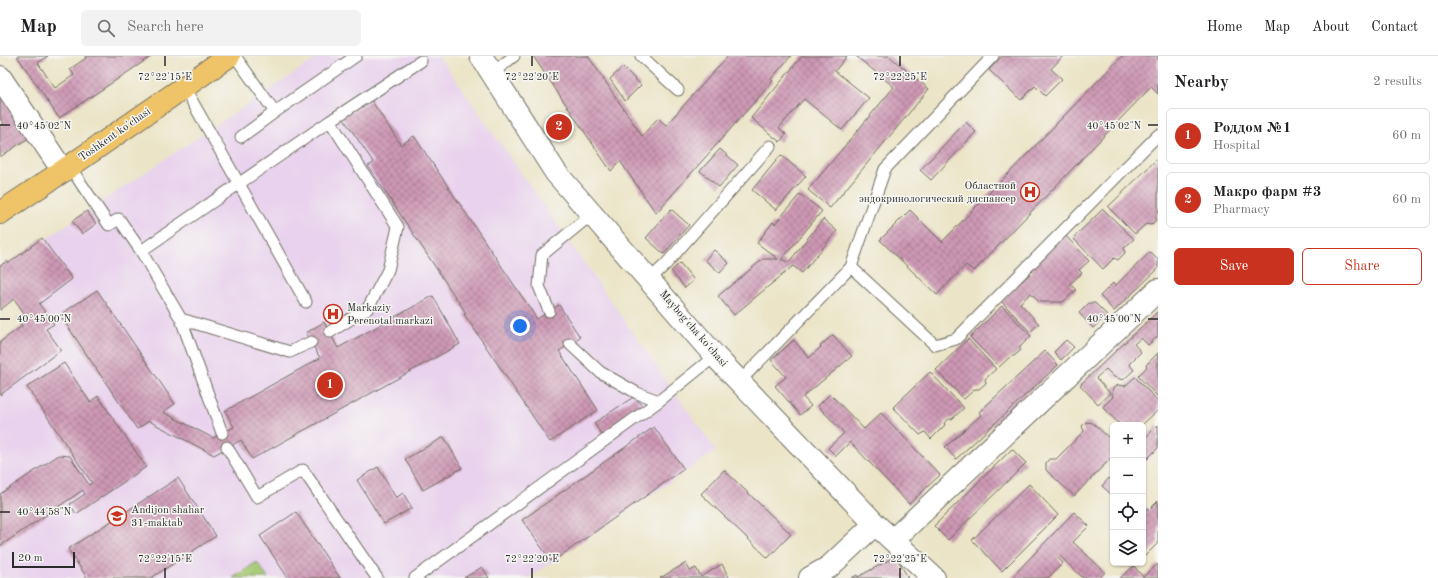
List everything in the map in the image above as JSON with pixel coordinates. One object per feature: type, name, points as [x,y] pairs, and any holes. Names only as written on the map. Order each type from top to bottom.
[{"type":"main road","name":"Toshkent ko'chasi","points":[[0,213],[229,56]]},
{"type":"street","name":"Maybog'cha ko'chasi","points":[[486,64],[556,172],[715,356],[875,524],[934,578]]},
{"type":"street","points":[[0,77],[66,169]]},
{"type":"street","points":[[893,540],[1158,290]]},
{"type":"street","points":[[810,578],[829,567],[875,524]]},
{"type":"lane","points":[[235,56],[275,112]]},
{"type":"lane","points":[[241,137],[356,56]]},
{"type":"lane","points":[[486,64],[514,56]]},
{"type":"lane","points":[[641,56],[678,90]]},
{"type":"lane","points":[[739,382],[851,268],[885,169],[993,56]]},
{"type":"lane","points":[[141,251],[330,121],[421,61]]},
{"type":"lane","points":[[184,87],[306,302]]},
{"type":"lane","points":[[330,121],[398,227],[388,270],[368,308],[330,332]]},
{"type":"lane","points":[[851,268],[935,345],[956,339],[1158,135]]},
{"type":"lane","points":[[649,280],[666,264],[770,146]]},
{"type":"lane","points":[[66,169],[109,225],[119,220],[141,251],[181,319],[222,433]]},
{"type":"lane","points":[[549,311],[539,286],[542,255],[592,214]]},
{"type":"lane","points":[[181,319],[290,352],[311,342]]},
{"type":"lane","points":[[570,344],[600,372],[637,393],[659,401]]},
{"type":"lane","points":[[415,578],[659,401],[715,356]]},
{"type":"lane","points":[[227,447],[258,497],[303,470],[377,578]]},
{"type":"shaded area","name":"Markaziy Perenotal markazi","points":[[320,56],[439,56],[716,451],[528,578],[0,578],[0,395],[61,350],[46,329],[53,324],[39,304],[72,279],[44,240]]},
{"type":"green space","points":[[257,562],[268,578],[233,578]]},
{"type":"building","points":[[17,56],[48,56],[38,63],[55,88],[74,75],[70,69],[86,58],[85,56],[152,56],[59,118]]},
{"type":"building","points":[[533,56],[588,56],[642,136],[658,118],[666,125],[728,56],[791,56],[771,79],[773,81],[656,213],[620,161],[611,171]]},
{"type":"building","points":[[802,56],[847,56],[835,71],[869,98],[842,130],[804,99],[779,128],[786,134],[780,142],[751,118]]},
{"type":"building","points":[[856,56],[889,56],[929,89],[830,208],[808,190],[894,87]]},
{"type":"building","points":[[1002,56],[1063,56],[1051,69],[1062,79],[1045,96],[1035,86],[1021,100],[989,70]]},
{"type":"building","name":"Областной эндокринологический диспансер","points":[[1122,56],[1158,56],[1158,94],[1151,87],[974,271],[966,265],[937,295],[880,240],[910,210],[942,242]]},
{"type":"building","points":[[623,67],[641,85],[625,101],[610,79]]},
{"type":"building","points":[[0,93],[30,137],[0,157],[0,126],[4,124],[0,118]]},
{"type":"building","points":[[371,100],[401,145],[414,136],[537,319],[559,305],[580,337],[559,351],[598,410],[550,442],[464,314],[466,313],[368,166],[374,163],[343,118]]},
{"type":"building","points":[[966,122],[976,132],[931,180],[920,170]]},
{"type":"building","points":[[720,149],[738,165],[719,187],[700,171]]},
{"type":"building","points":[[781,155],[806,176],[776,210],[752,190]]},
{"type":"building","points":[[1158,158],[1158,212],[1156,215],[1156,220],[1151,225],[1146,224],[1135,234],[1108,207]]},
{"type":"building","points":[[800,194],[822,211],[781,260],[788,263],[823,219],[837,231],[802,273],[793,266],[734,315],[718,296],[763,259],[778,259],[757,243],[773,222],[775,224]]},
{"type":"building","points":[[671,209],[689,225],[664,254],[646,238]]},
{"type":"building","points":[[1103,209],[1134,239],[1124,248],[1125,253],[1118,260],[1114,258],[1103,269],[1073,238]]},
{"type":"building","points":[[87,211],[96,224],[82,234],[72,221]]},
{"type":"building","points":[[1065,235],[1089,261],[1079,270],[1082,273],[1070,284],[1076,290],[1063,302],[1039,302],[1031,293],[1020,303],[1039,324],[1030,332],[1001,301],[1033,271],[1030,267]]},
{"type":"building","points":[[42,238],[72,279],[39,304],[54,324],[46,329],[61,350],[0,395],[0,342],[22,326],[17,319],[25,314],[14,299],[0,310],[0,266],[7,261],[9,263]]},
{"type":"building","points":[[714,250],[729,263],[720,273],[705,260]]},
{"type":"building","points":[[1150,252],[1158,260],[1158,269],[1114,311],[1100,296],[1113,283],[1115,286]]},
{"type":"building","points":[[680,263],[694,280],[685,288],[671,271]]},
{"type":"building","points":[[97,290],[175,404],[163,412],[213,438],[234,427],[225,411],[320,358],[306,333],[324,322],[338,348],[433,296],[460,344],[252,459],[241,440],[214,455],[149,421],[137,429],[60,315]]},
{"type":"building","points":[[1089,303],[1095,303],[1107,315],[1093,328],[1079,313]]},
{"type":"building","points":[[1002,306],[1031,336],[1020,347],[1020,351],[1014,356],[1011,356],[999,367],[970,337]]},
{"type":"building","points":[[1158,311],[1158,336],[1148,345],[1141,338],[1134,344],[1141,352],[1129,364],[1134,370],[1123,380],[1114,377],[1106,369],[1096,378],[1110,393],[1098,404],[1080,385]]},
{"type":"building","points":[[833,335],[852,356],[803,397],[811,406],[800,415],[775,386],[786,377],[771,360],[794,340],[809,358]]},
{"type":"building","points":[[968,339],[996,369],[985,379],[986,383],[979,389],[975,389],[964,399],[936,370]]},
{"type":"building","points":[[1066,340],[1074,347],[1061,360],[1054,352]]},
{"type":"building","points":[[1045,351],[1058,365],[956,459],[945,447],[981,415],[979,412]]},
{"type":"building","points":[[1158,353],[1158,397],[1138,376]]},
{"type":"building","points":[[64,363],[90,402],[98,396],[146,467],[76,514],[70,504],[85,494],[83,490],[0,546],[0,494],[59,455],[70,456],[89,485],[92,483],[27,387]]},
{"type":"building","points":[[930,372],[964,408],[952,419],[949,419],[944,423],[945,425],[931,439],[925,432],[920,435],[893,407]]},
{"type":"building","points":[[1135,377],[1158,401],[1158,410],[1145,422],[1117,422],[1103,407],[1113,397],[1113,388],[1118,385],[1125,386]]},
{"type":"building","points":[[830,394],[864,429],[881,413],[940,475],[909,504],[850,442],[836,456],[828,448],[844,433],[818,406]]},
{"type":"building","points":[[635,396],[644,410],[603,437],[594,423]]},
{"type":"building","points":[[1086,422],[1093,423],[1110,439],[1110,459],[1074,496],[1046,470],[1046,463],[1049,459],[1056,459],[1084,431],[1082,426]]},
{"type":"building","points":[[1158,425],[1158,448],[1146,460],[1146,458],[1146,437]]},
{"type":"building","points":[[654,427],[684,469],[552,562],[522,520]]},
{"type":"building","points":[[444,437],[462,468],[423,490],[405,459]]},
{"type":"building","points":[[1012,449],[1026,463],[948,540],[934,526]]},
{"type":"building","points":[[378,467],[396,498],[403,493],[412,508],[384,524],[357,480]]},
{"type":"building","points":[[724,470],[791,534],[768,558],[701,494]]},
{"type":"building","points":[[178,478],[216,536],[151,578],[87,578],[68,549]]},
{"type":"building","points":[[1109,478],[1110,493],[1102,486]]},
{"type":"building","points":[[1029,484],[1058,515],[1002,571],[972,540]]},
{"type":"building","points":[[1158,501],[1158,543],[1146,555],[1146,508],[1149,510]]},
{"type":"building","points":[[296,512],[340,578],[288,578],[260,536]]},
{"type":"building","points":[[1074,512],[1089,526],[1073,542],[1105,572],[1100,578],[1083,578],[1060,556],[1058,558],[1063,563],[1048,578],[1011,578]]},
{"type":"building","points":[[896,556],[908,578],[852,578],[857,575],[858,577]]},
{"type":"building","points":[[686,563],[690,571],[696,568],[701,577],[722,564],[729,578],[660,578]]},
{"type":"building","points":[[1158,564],[1158,578],[1120,578],[1134,566],[1143,577]]},
{"type":"building","points":[[482,567],[489,578],[464,578]]},
{"type":"place","name":"Макро фарм #3","points":[[559,127]]},
{"type":"place","name":"Областной эндокринологический диспансер","points":[[1030,192]]},
{"type":"place","name":"Markaziy Perenotal markazi","points":[[333,314]]},
{"type":"place","name":"Роддом №1","points":[[330,385]]},
{"type":"place","name":"Andijon shahar 31-maktab","points":[[117,516]]}]
